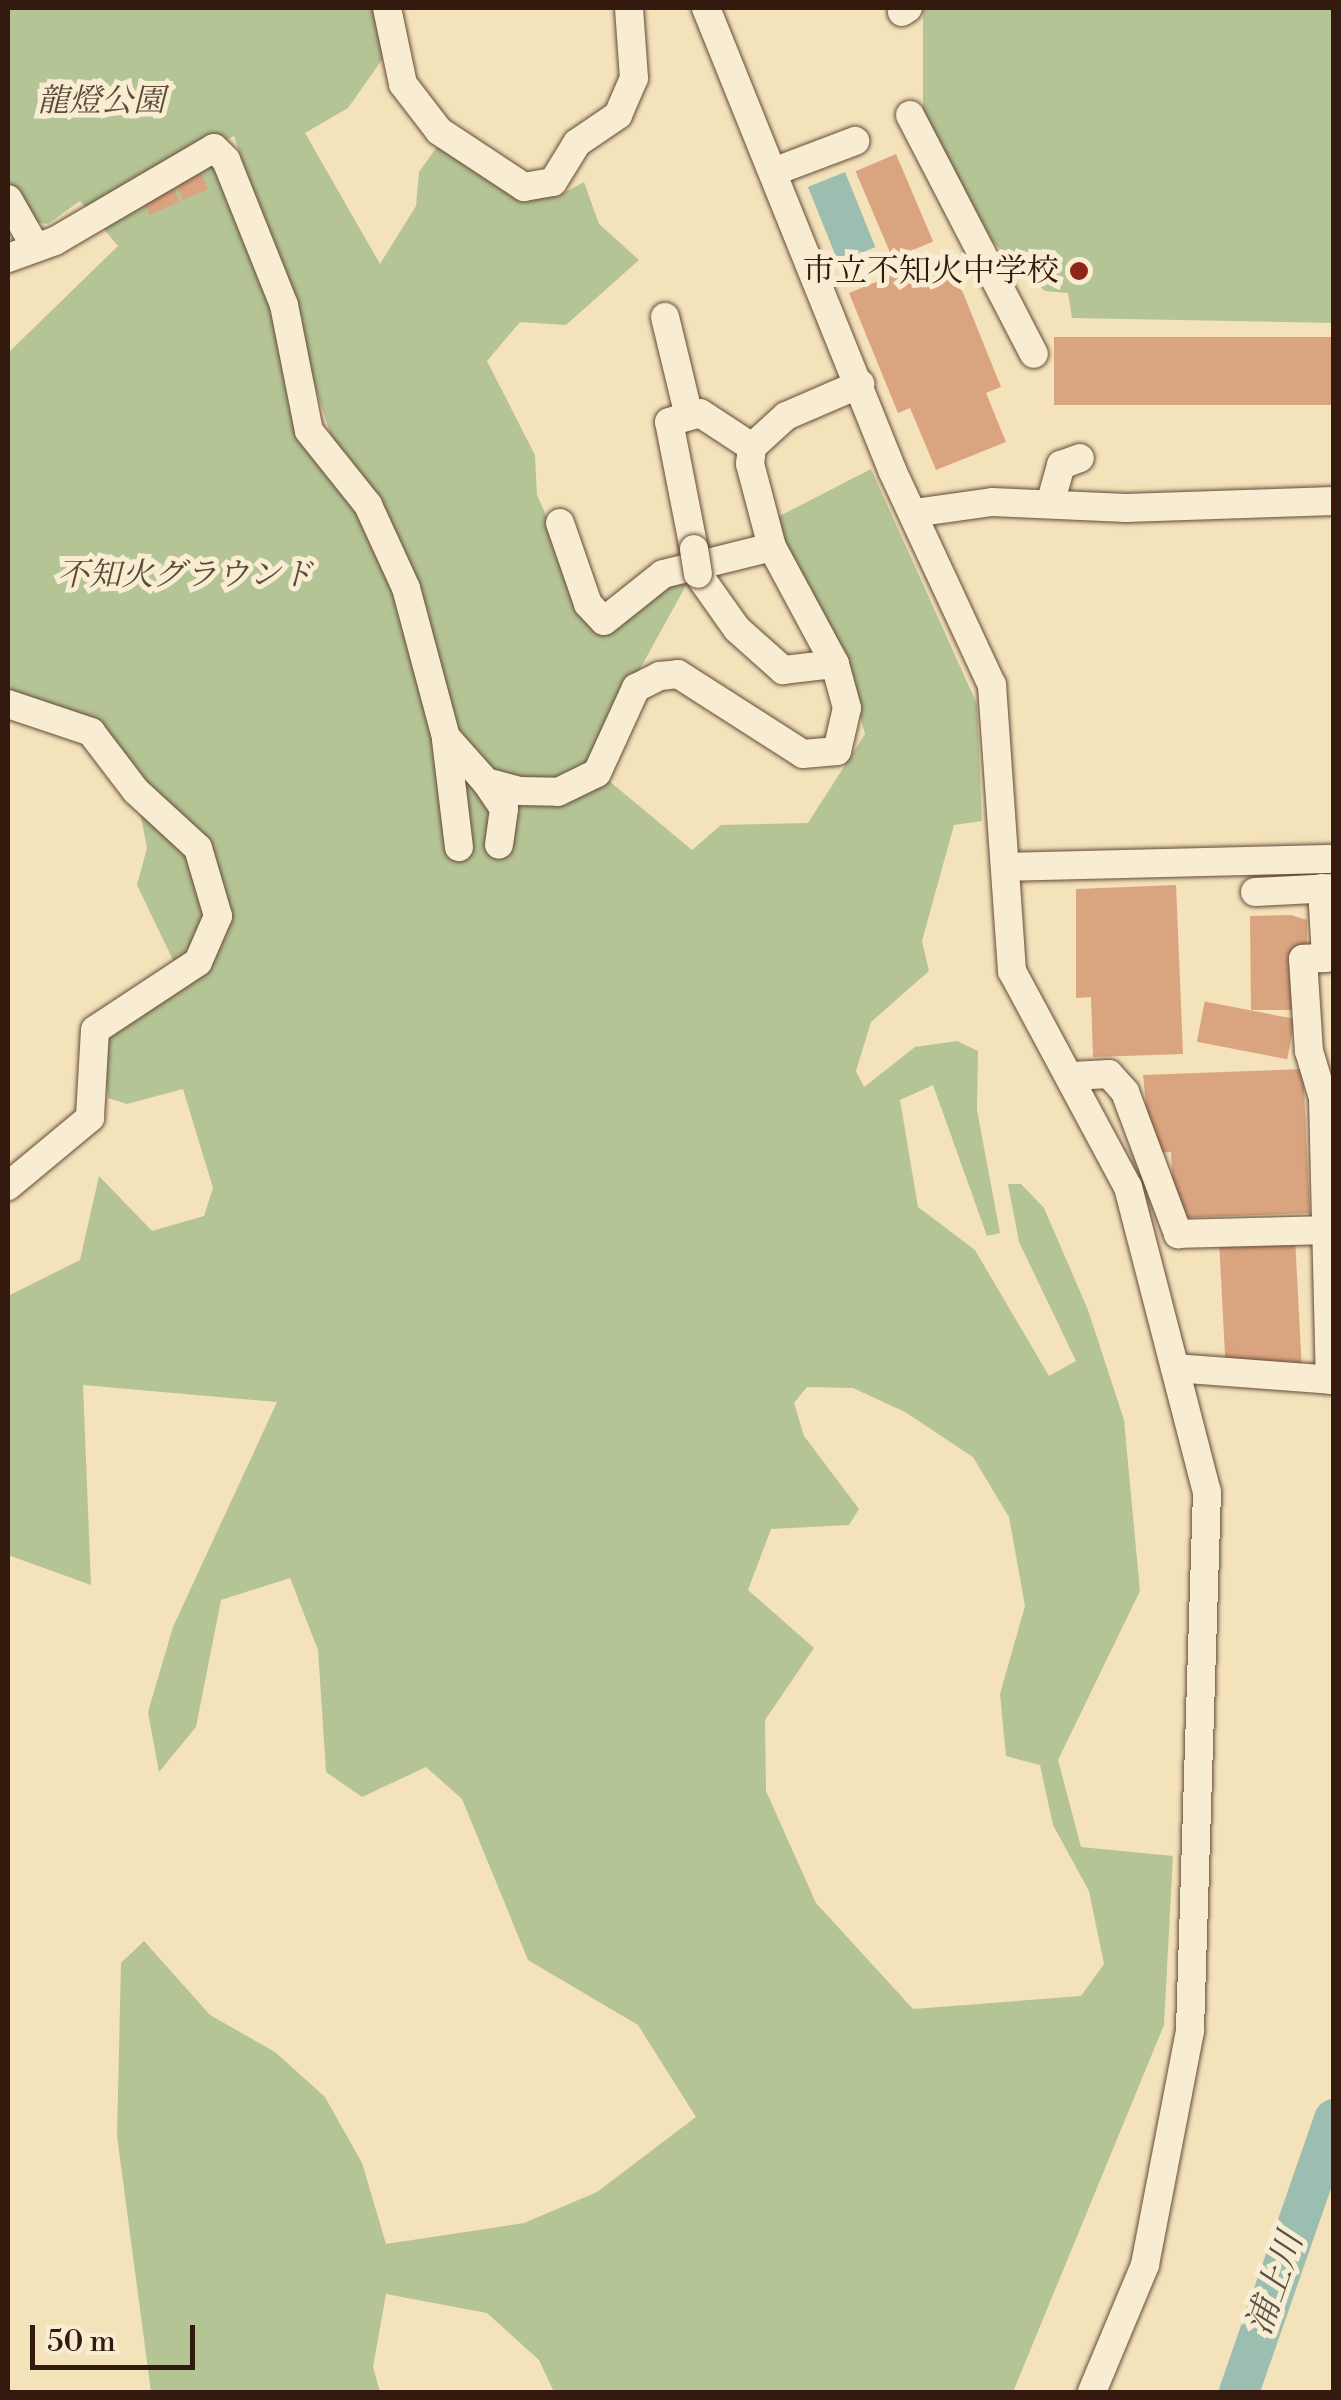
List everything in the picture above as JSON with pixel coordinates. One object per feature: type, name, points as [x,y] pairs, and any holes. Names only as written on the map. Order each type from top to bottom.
[{"type":"street","points":[[387,8],[403,84],[438,131],[524,187],[553,182],[577,144],[618,115],[634,78],[629,8]]},
{"type":"street","points":[[706,8],[914,513],[992,685],[1012,970],[1128,1187],[1207,1492],[1190,2030],[1145,2265],[1092,2392]]},
{"type":"street","points":[[910,114],[1034,354]]},
{"type":"street","points":[[773,172],[855,141]]},
{"type":"street","points":[[8,258],[36,248],[214,148],[226,160],[284,305],[308,431],[368,505],[406,588],[446,736],[459,847]]},
{"type":"street","points":[[8,199],[36,248]]},
{"type":"street","points":[[665,317],[688,412],[752,447]]},
{"type":"street","points":[[752,447],[786,416],[860,384]]},
{"type":"street","points":[[688,412],[669,422],[696,561],[737,629],[783,670],[835,664]]},
{"type":"street","points":[[486,782],[558,792],[598,772],[636,688],[660,676],[678,674],[820,757],[837,751],[847,732],[835,664],[772,547],[752,447]]},
{"type":"street","points":[[1050,504],[1062,466],[1080,458]]},
{"type":"street","points":[[914,513],[1050,504],[1334,501]]},
{"type":"street","points":[[560,523],[588,604],[604,621],[663,574],[772,547]]},
{"type":"street","points":[[8,704],[91,732],[136,791],[198,848],[218,916],[198,962],[95,1030],[90,1118],[8,1186]]},
{"type":"street","points":[[446,736],[504,808],[499,844]]},
{"type":"street","points":[[1004,867],[1334,859]]},
{"type":"street","points":[[1176,1368],[1332,1380],[1323,1098],[1309,1051],[1304,959],[1326,958],[1328,888],[1255,892]]},
{"type":"street","points":[[1072,1076],[1109,1074],[1125,1092],[1178,1234],[1326,1230]]},
{"type":"green space","points":[[8,8],[380,8],[386,54],[348,108],[305,133],[380,264],[416,206],[419,172],[439,144],[515,196],[558,196],[584,182],[599,224],[639,260],[566,325],[520,322],[487,361],[535,455],[537,495],[597,629],[652,586],[689,580],[630,687],[608,780],[692,850],[721,825],[808,823],[865,734],[843,654],[770,521],[871,469],[977,704],[982,821],[954,825],[922,941],[929,971],[871,1022],[856,1071],[864,1087],[915,1047],[957,1041],[978,1051],[977,1110],[1000,1233],[987,1236],[933,1085],[900,1100],[918,1207],[975,1250],[1049,1376],[1076,1361],[1019,1242],[1008,1184],[1021,1184],[1044,1208],[1088,1310],[1124,1420],[1140,1591],[1058,1760],[1081,1847],[1173,1856],[1164,2025],[1013,2392],[554,2392],[539,2360],[487,2313],[386,2294],[373,2367],[380,2392],[151,2392],[117,2136],[121,1963],[144,1941],[210,2015],[275,2052],[325,2097],[362,2163],[386,2244],[524,2223],[597,2192],[696,2117],[638,2025],[528,1960],[462,1799],[426,1767],[362,1797],[326,1772],[318,1650],[290,1578],[221,1600],[196,1727],[159,1772],[148,1712],[173,1627],[277,1402],[83,1385],[91,1585],[8,1555],[8,1296],[80,1260],[99,1176],[152,1231],[204,1216],[213,1188],[183,1089],[127,1104],[108,1098],[103,1039],[183,981],[137,885],[147,848],[138,801],[226,900],[191,825],[138,783],[108,738],[8,696],[8,353],[118,246],[80,201],[48,224],[8,219]],"holes":[[[234,136],[335,448],[381,502],[426,606],[452,724],[490,777],[438,732],[420,694],[400,598],[288,369],[257,255],[208,150]],[[807,1387],[853,1388],[905,1412],[973,1457],[1009,1517],[1025,1606],[1000,1694],[1006,1756],[1040,1765],[1053,1825],[1089,1891],[1104,1964],[1081,1996],[913,2009],[816,1903],[766,1791],[765,1720],[814,1648],[748,1590],[771,1529],[849,1525],[859,1509],[804,1436],[794,1403]]]},
{"type":"green space","points":[[923,8],[1333,8],[1333,323],[1072,318],[1068,293],[1045,291],[978,228],[923,123]]},
{"type":"shaded area","points":[[845,172],[875,247],[838,262],[808,187]]},
{"type":"building","points":[[896,154],[933,241],[893,259],[855,171]]},
{"type":"building","points":[[201,173],[208,190],[183,200],[176,183]]},
{"type":"building","points":[[173,186],[180,202],[150,215],[143,199]]},
{"type":"building","points":[[947,253],[1001,387],[986,393],[1006,442],[936,470],[910,408],[898,413],[849,293]]},
{"type":"building","points":[[1054,337],[1334,337],[1334,405],[1054,405]]},
{"type":"building","points":[[1176,885],[1183,1054],[1093,1057],[1091,997],[1076,998],[1076,889]]},
{"type":"building","points":[[1291,915],[1307,920],[1307,947],[1294,947],[1295,1010],[1251,1010],[1250,916]]},
{"type":"building","points":[[1205,1001],[1295,1019],[1287,1059],[1197,1042]]},
{"type":"building","points":[[1303,1069],[1310,1213],[1174,1218],[1171,1152],[1151,1153],[1143,1075]]},
{"type":"building","points":[[1295,1238],[1302,1366],[1226,1370],[1219,1242]]},
{"type":"waterway","name":"浦上川","points":[[1239,2392],[1334,2119]]},
{"type":"place","name":"市立不知火中学校","points":[[1079,271]]},
{"type":"park label","name":"龍燈公園","points":[[101,101]]},
{"type":"park label","name":"不知火グラウンド","points":[[185,575]]}]
